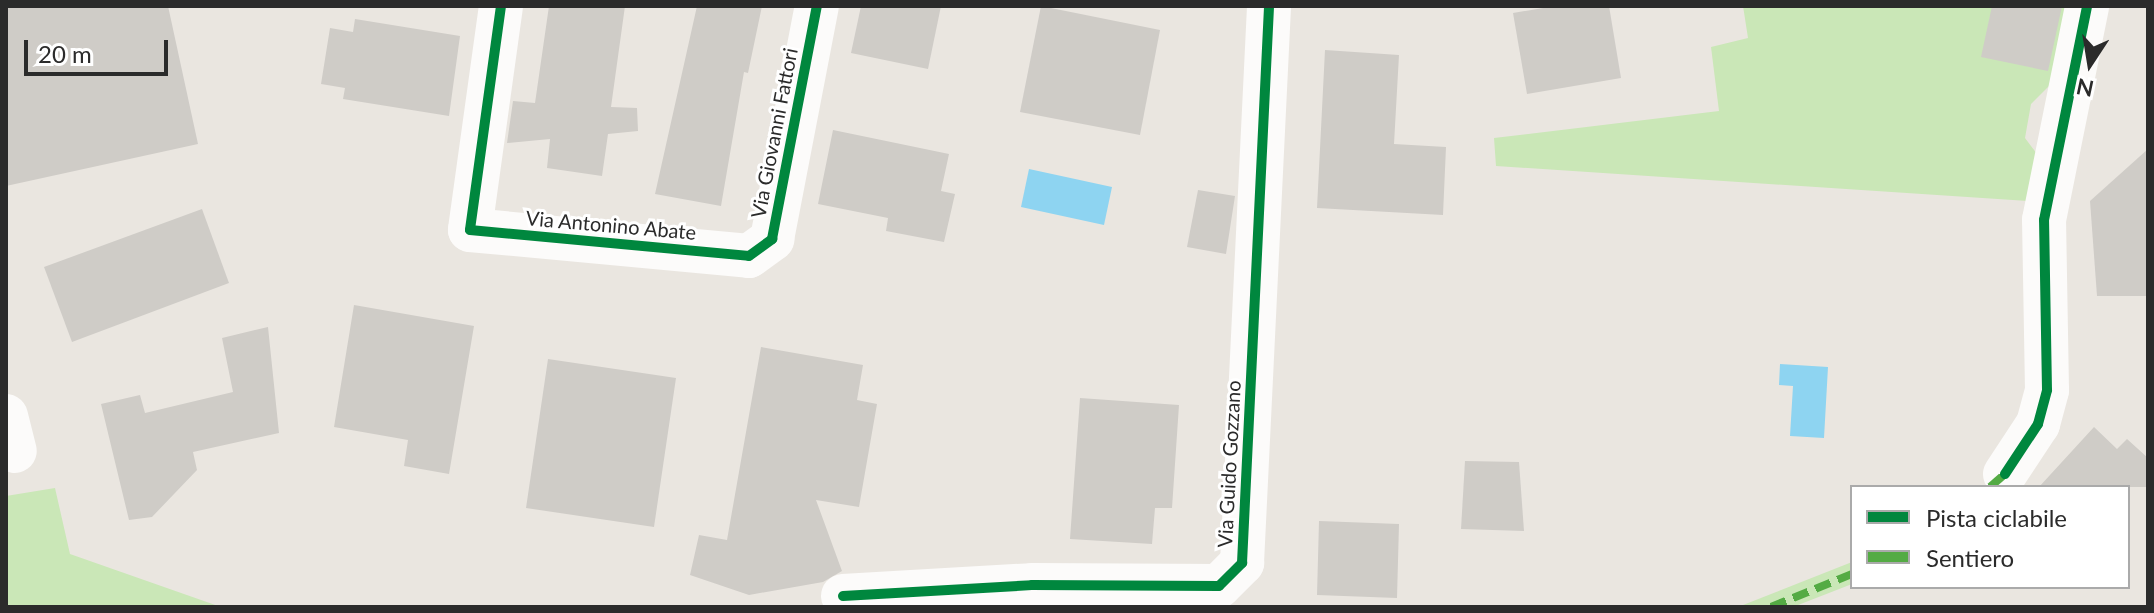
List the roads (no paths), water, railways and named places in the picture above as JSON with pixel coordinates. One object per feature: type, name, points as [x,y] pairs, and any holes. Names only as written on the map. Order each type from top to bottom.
[{"type":"street","name":"Via Antonino Abate","points":[[501,6],[470,230],[749,256]]},
{"type":"street","name":"Via Giovanni Fattori","points":[[749,256],[772,239],[817,6]]},
{"type":"street","name":"Via Guido Gozzano","points":[[843,596],[1032,585],[1219,586],[1242,563],[1269,6]]},
{"type":"street","points":[[2005,474],[2038,424],[2047,390],[2044,220],[2087,6]]},
{"type":"water","points":[[1029,169],[1112,187],[1104,225],[1021,207]]},
{"type":"water","points":[[1780,364],[1828,367],[1824,438],[1790,436],[1793,386],[1779,385]]}]
